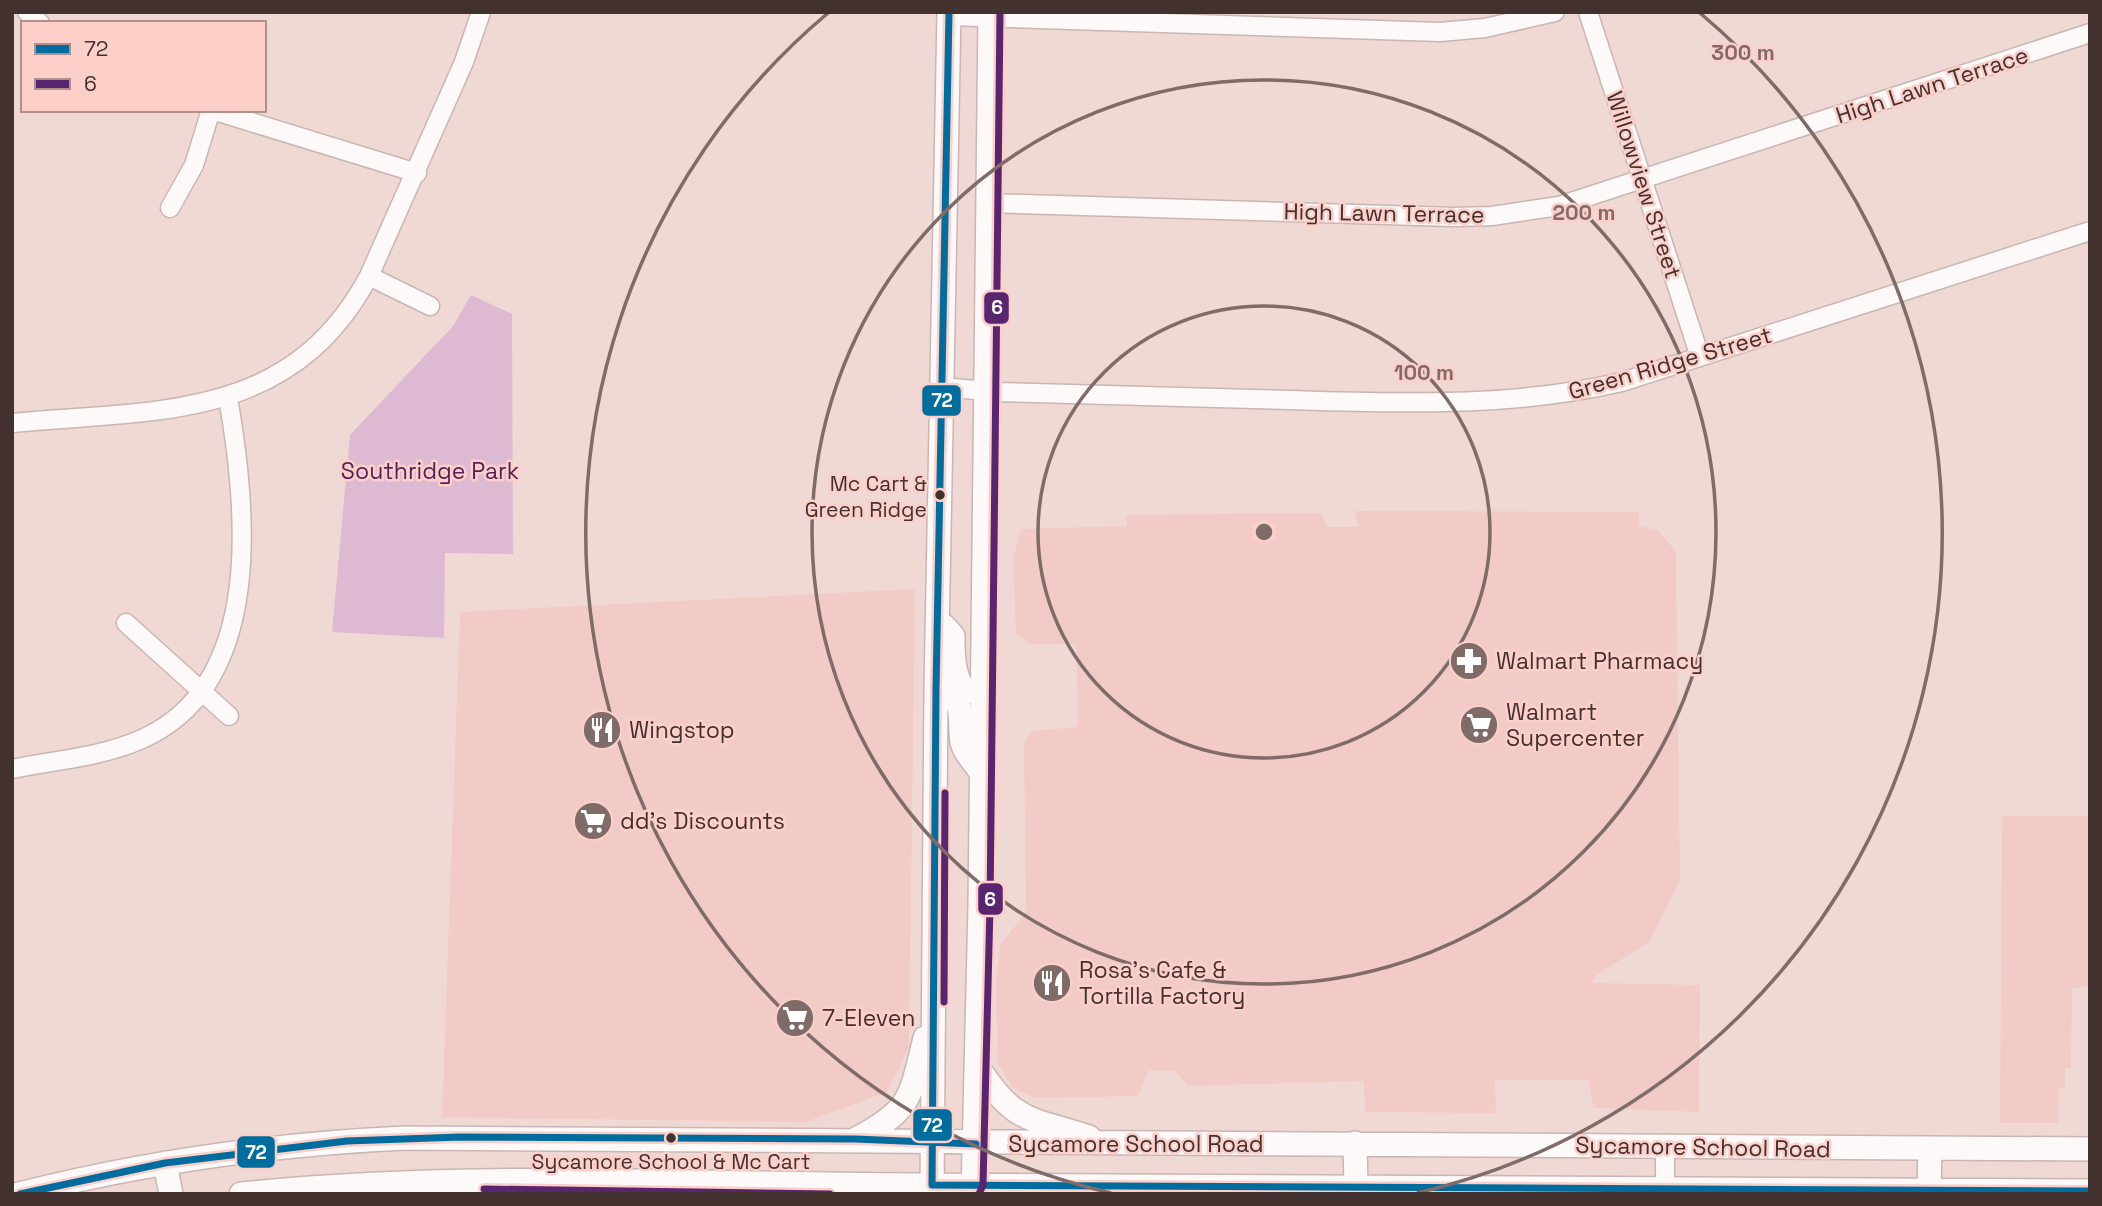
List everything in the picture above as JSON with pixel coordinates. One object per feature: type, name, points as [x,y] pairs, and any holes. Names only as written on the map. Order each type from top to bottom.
[{"type":"main road","points":[[932,1189],[937,619],[949,14]]},
{"type":"main road","points":[[973,1189],[990,16]]},
{"type":"main road","points":[[937,619],[953,636],[953,662],[959,682],[965,691],[980,692]]},
{"type":"main road","points":[[936,689],[950,693],[958,703],[962,746],[980,771]]},
{"type":"main road","points":[[855,1139],[888,1122],[909,1099],[934,1005]]},
{"type":"main road","points":[[976,1064],[997,1096],[1027,1120],[1112,1144]]},
{"type":"main road","name":"Sycamore School Road","points":[[19,1194],[165,1163],[347,1140],[460,1137],[855,1139],[974,1143],[2090,1149]]},
{"type":"main road","points":[[601,1179],[603,1139]]},
{"type":"main road","points":[[1355,1143],[1356,1188]]},
{"type":"main road","points":[[1929,1190],[1930,1149]]},
{"type":"main road","points":[[165,1163],[171,1194]]},
{"type":"main road","name":"Sycamore School Road","points":[[241,1194],[386,1181],[601,1179],[932,1189],[2090,1191]]},
{"type":"main road","points":[[799,1183],[843,1194]]},
{"type":"street","points":[[12,422],[199,405],[228,398],[263,385],[317,345],[355,302],[369,276],[417,173],[464,62],[481,12]]},
{"type":"street","points":[[949,14],[1440,32],[1485,28],[1555,12]]},
{"type":"street","name":"Willowview Street","points":[[1588,12],[1700,358]]},
{"type":"street","name":"High Lawn Terrace","points":[[987,203],[1452,217],[1492,216],[1559,206],[2090,33]]},
{"type":"street","points":[[170,208],[194,166],[210,112]]},
{"type":"street","points":[[218,112],[417,173]]},
{"type":"street","name":"Green Ridge Street","points":[[942,387],[984,391],[1491,403],[1579,391],[1700,358],[2090,231]]},
{"type":"street","points":[[369,276],[430,306]]},
{"type":"street","points":[[12,769],[117,748],[144,738],[189,705],[217,669],[227,641],[242,539],[242,493],[228,398]]},
{"type":"street","points":[[126,623],[229,716]]},
{"type":"street","points":[[1665,1146],[1665,1191]]},
{"type":"shaded area","points":[[1355,511],[1639,512],[1638,526],[1658,530],[1676,552],[1680,880],[1649,942],[1595,976],[1592,983],[1700,985],[1699,1112],[1594,1108],[1588,1080],[1495,1080],[1496,1113],[1365,1112],[1364,1081],[1188,1086],[1174,1070],[1148,1071],[1138,1096],[1035,1098],[1012,1087],[998,1063],[996,981],[1001,944],[1026,912],[1024,744],[1032,731],[1078,727],[1076,644],[1029,644],[1016,633],[1013,559],[1021,529],[1127,526],[1126,515],[1321,513],[1327,527],[1359,527]]},
{"type":"shaded area","points":[[915,589],[909,1047],[887,1092],[806,1122],[442,1117],[460,612]]},
{"type":"shaded area","points":[[2002,816],[2090,816],[2090,987],[2072,988],[2071,1068],[2065,1068],[2065,1088],[2059,1089],[2058,1123],[2000,1123]]},
{"type":"green space","name":"Southridge Park","points":[[471,295],[512,314],[513,554],[445,553],[444,638],[332,632],[350,435],[453,326]]},
{"type":"transit line","name":"72","points":[[949,12],[936,689],[932,1185],[2090,1191]]},
{"type":"transit line","name":"6","points":[[979,1194],[983,1185],[990,906],[1000,12]]},
{"type":"transit line","name":"6","points":[[944,1002],[945,793]]},
{"type":"transit line","name":"72","points":[[20,1194],[165,1163],[347,1141],[460,1137],[855,1139],[976,1144]]},
{"type":"transit line","name":"6","points":[[484,1189],[830,1194]]},
{"type":"place","name":"Mc Cart & Green Ridge","points":[[940,495]]},
{"type":"place","name":"Walmart Pharmacy","points":[[1469,661]]},
{"type":"place","name":"Walmart Supercenter","points":[[1479,725]]},
{"type":"place","name":"Wingstop","points":[[602,730]]},
{"type":"place","name":"dd's Discounts","points":[[593,821]]},
{"type":"place","name":"Rosa's Cafe & Tortilla Factory","points":[[1052,983]]},
{"type":"place","name":"7-Eleven","points":[[795,1018]]},
{"type":"place","name":"Sycamore School & Mc Cart","points":[[671,1138]]}]
